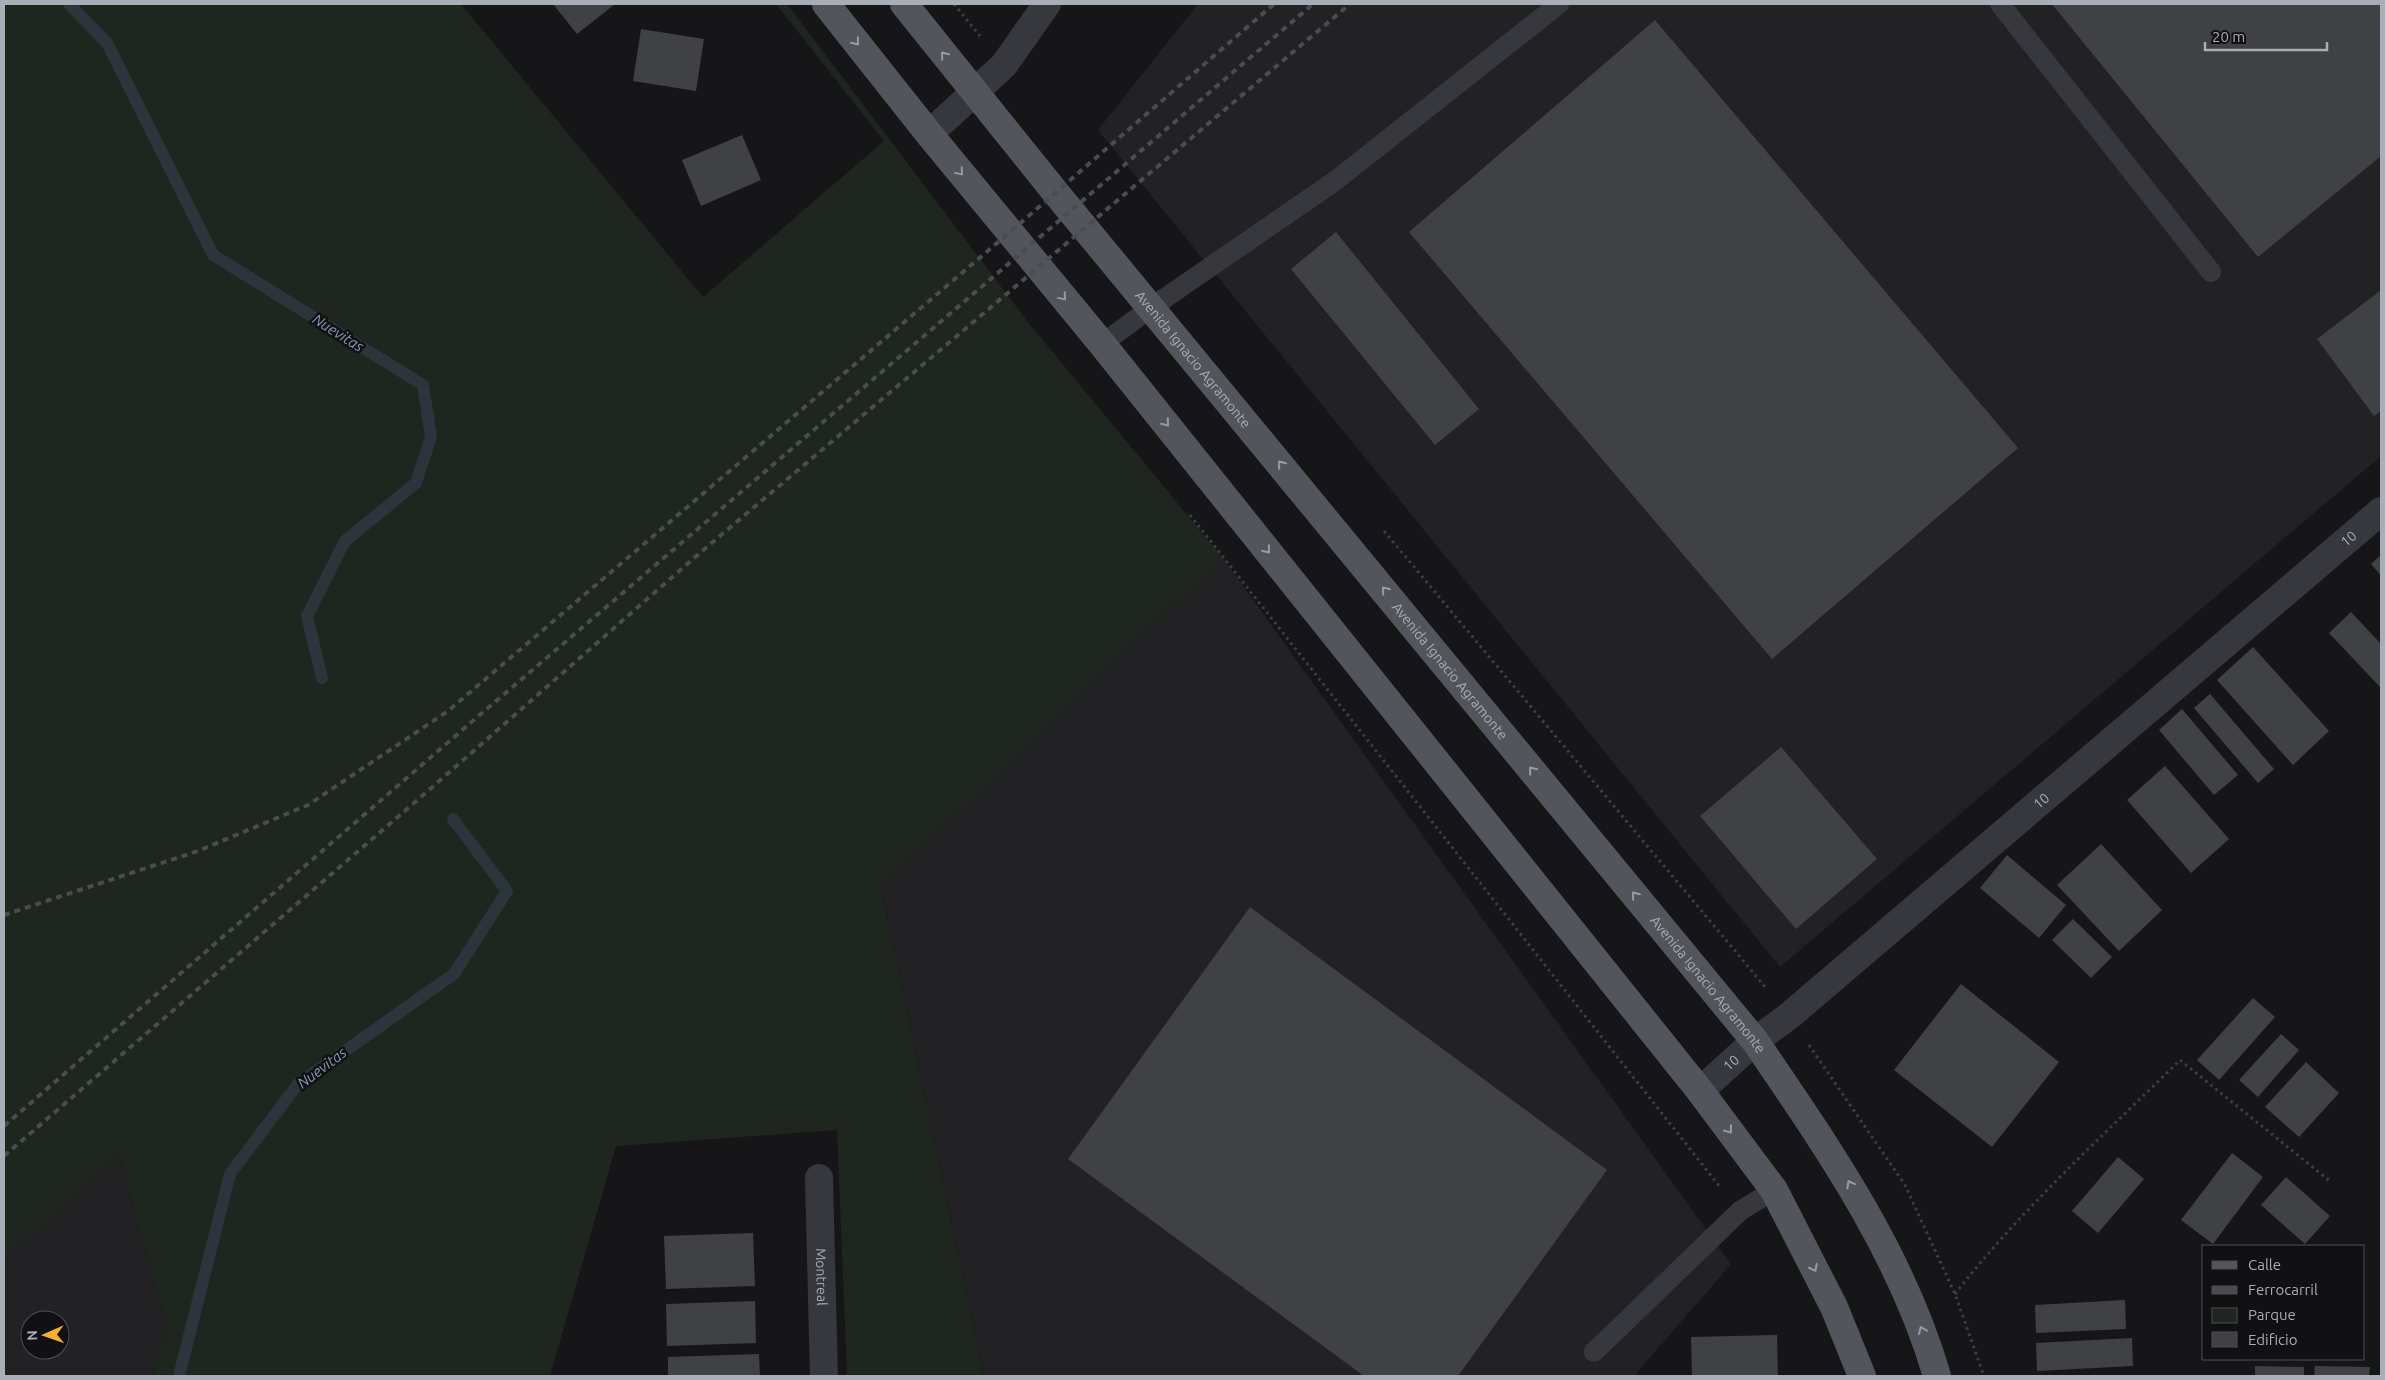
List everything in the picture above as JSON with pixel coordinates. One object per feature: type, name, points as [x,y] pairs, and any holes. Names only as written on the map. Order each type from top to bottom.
[{"type":"main road","points":[[826,4],[929,134],[1102,344],[1700,1091],[1774,1190],[1834,1307],[1862,1376]]},
{"type":"main road","name":"Avenida Ignacio Agramonte","points":[[904,4],[975,93],[1755,1041],[1838,1163],[1891,1258],[1926,1337],[1937,1376]]},
{"type":"street","points":[[929,134],[1004,65],[1048,4]]},
{"type":"street","name":"10","points":[[1700,1091],[1755,1041],[1789,1016],[2381,511]]},
{"type":"street","name":"Montreal","points":[[819,1178],[824,1376]]},
{"type":"lane","points":[[1102,344],[1152,307],[1335,181],[1559,4]]},
{"type":"lane","points":[[2000,4],[2211,272]]},
{"type":"lane","points":[[1594,1352],[1740,1211],[1774,1190]]},
{"type":"path","points":[[1189,514],[1740,1211]]},
{"type":"path","points":[[1956,1294],[1977,1266],[2046,1192],[2180,1060],[2331,1182]]},
{"type":"shaded area","points":[[1198,4],[2381,4],[2381,456],[1780,967],[1098,130]]},
{"type":"shaded area","points":[[1223,558],[1731,1264],[1634,1376],[984,1376],[881,888]]},
{"type":"shaded area","points":[[119,1157],[167,1328],[152,1376],[4,1376],[4,1258]]},
{"type":"green space","points":[[4,4],[461,4],[703,297],[884,141],[776,4],[787,4],[1027,321],[1223,558],[881,888],[984,1376],[847,1376],[837,1130],[616,1146],[550,1376],[152,1376],[167,1328],[119,1157],[4,1259]]},
{"type":"building","points":[[553,4],[615,4],[577,34]]},
{"type":"building","points":[[2052,4],[2381,4],[2381,156],[2258,257]]},
{"type":"building","points":[[1655,20],[2018,448],[1772,659],[1409,232]]},
{"type":"building","points":[[641,29],[704,39],[696,91],[633,81]]},
{"type":"building","points":[[742,135],[761,180],[701,206],[682,160]]},
{"type":"building","points":[[1336,232],[1479,409],[1435,445],[1291,269]]},
{"type":"building","points":[[2381,290],[2381,411],[2374,416],[2317,339]]},
{"type":"building","points":[[2381,555],[2381,576],[2371,564]]},
{"type":"building","points":[[2351,612],[2381,644],[2381,688],[2329,633]]},
{"type":"building","points":[[2253,647],[2329,731],[2293,765],[2217,680]]},
{"type":"building","points":[[2210,694],[2274,769],[2258,783],[2194,708]]},
{"type":"building","points":[[2182,709],[2238,775],[2214,795],[2159,730]]},
{"type":"building","points":[[1781,747],[1877,859],[1796,929],[1700,816]]},
{"type":"building","points":[[2165,766],[2229,839],[2191,873],[2127,800]]},
{"type":"building","points":[[2101,844],[2162,910],[2119,951],[2057,885]]},
{"type":"building","points":[[2007,855],[2066,905],[2039,938],[1980,888]]},
{"type":"building","points":[[1250,907],[1607,1170],[1458,1376],[1364,1376],[1068,1159]]},
{"type":"building","points":[[2073,919],[2112,957],[2091,978],[2052,940]]},
{"type":"building","points":[[1961,984],[2059,1062],[1992,1147],[1894,1070]]},
{"type":"building","points":[[2253,998],[2275,1017],[2219,1080],[2197,1060]]},
{"type":"building","points":[[2281,1034],[2299,1050],[2258,1097],[2239,1080]]},
{"type":"building","points":[[2306,1062],[2339,1093],[2299,1137],[2265,1107]]},
{"type":"building","points":[[2232,1153],[2263,1177],[2213,1244],[2181,1220]]},
{"type":"building","points":[[2118,1157],[2144,1179],[2098,1233],[2072,1211]]},
{"type":"building","points":[[2286,1177],[2330,1216],[2305,1244],[2261,1205]]},
{"type":"building","points":[[753,1233],[755,1286],[666,1289],[664,1236]]},
{"type":"building","points":[[2125,1300],[2126,1329],[2036,1333],[2035,1305]]},
{"type":"building","points":[[755,1301],[756,1343],[667,1346],[666,1304]]},
{"type":"building","points":[[1777,1335],[1778,1376],[1692,1376],[1691,1337]]},
{"type":"building","points":[[2132,1338],[2133,1366],[2037,1371],[2036,1343]]},
{"type":"building","points":[[759,1354],[760,1376],[668,1376],[668,1357]]},
{"type":"building","points":[[2255,1366],[2304,1367],[2304,1376],[2255,1376]]},
{"type":"building","points":[[2315,1366],[2370,1367],[2369,1376],[2314,1376]]},
{"type":"waterway","name":"Nuevitas","points":[[69,4],[107,43],[213,255],[423,385],[431,437],[416,483],[345,541],[307,616],[322,678]]},
{"type":"waterway","name":"Nuevitas","points":[[179,1376],[230,1174],[298,1084],[454,974],[507,891],[453,819]]},
{"type":"railway","points":[[4,915],[198,851],[308,805],[448,711],[1010,232],[1274,4]]},
{"type":"railway","points":[[4,1126],[475,719],[1313,4]]},
{"type":"railway","points":[[4,1156],[414,803],[701,552],[1350,4]]}]
